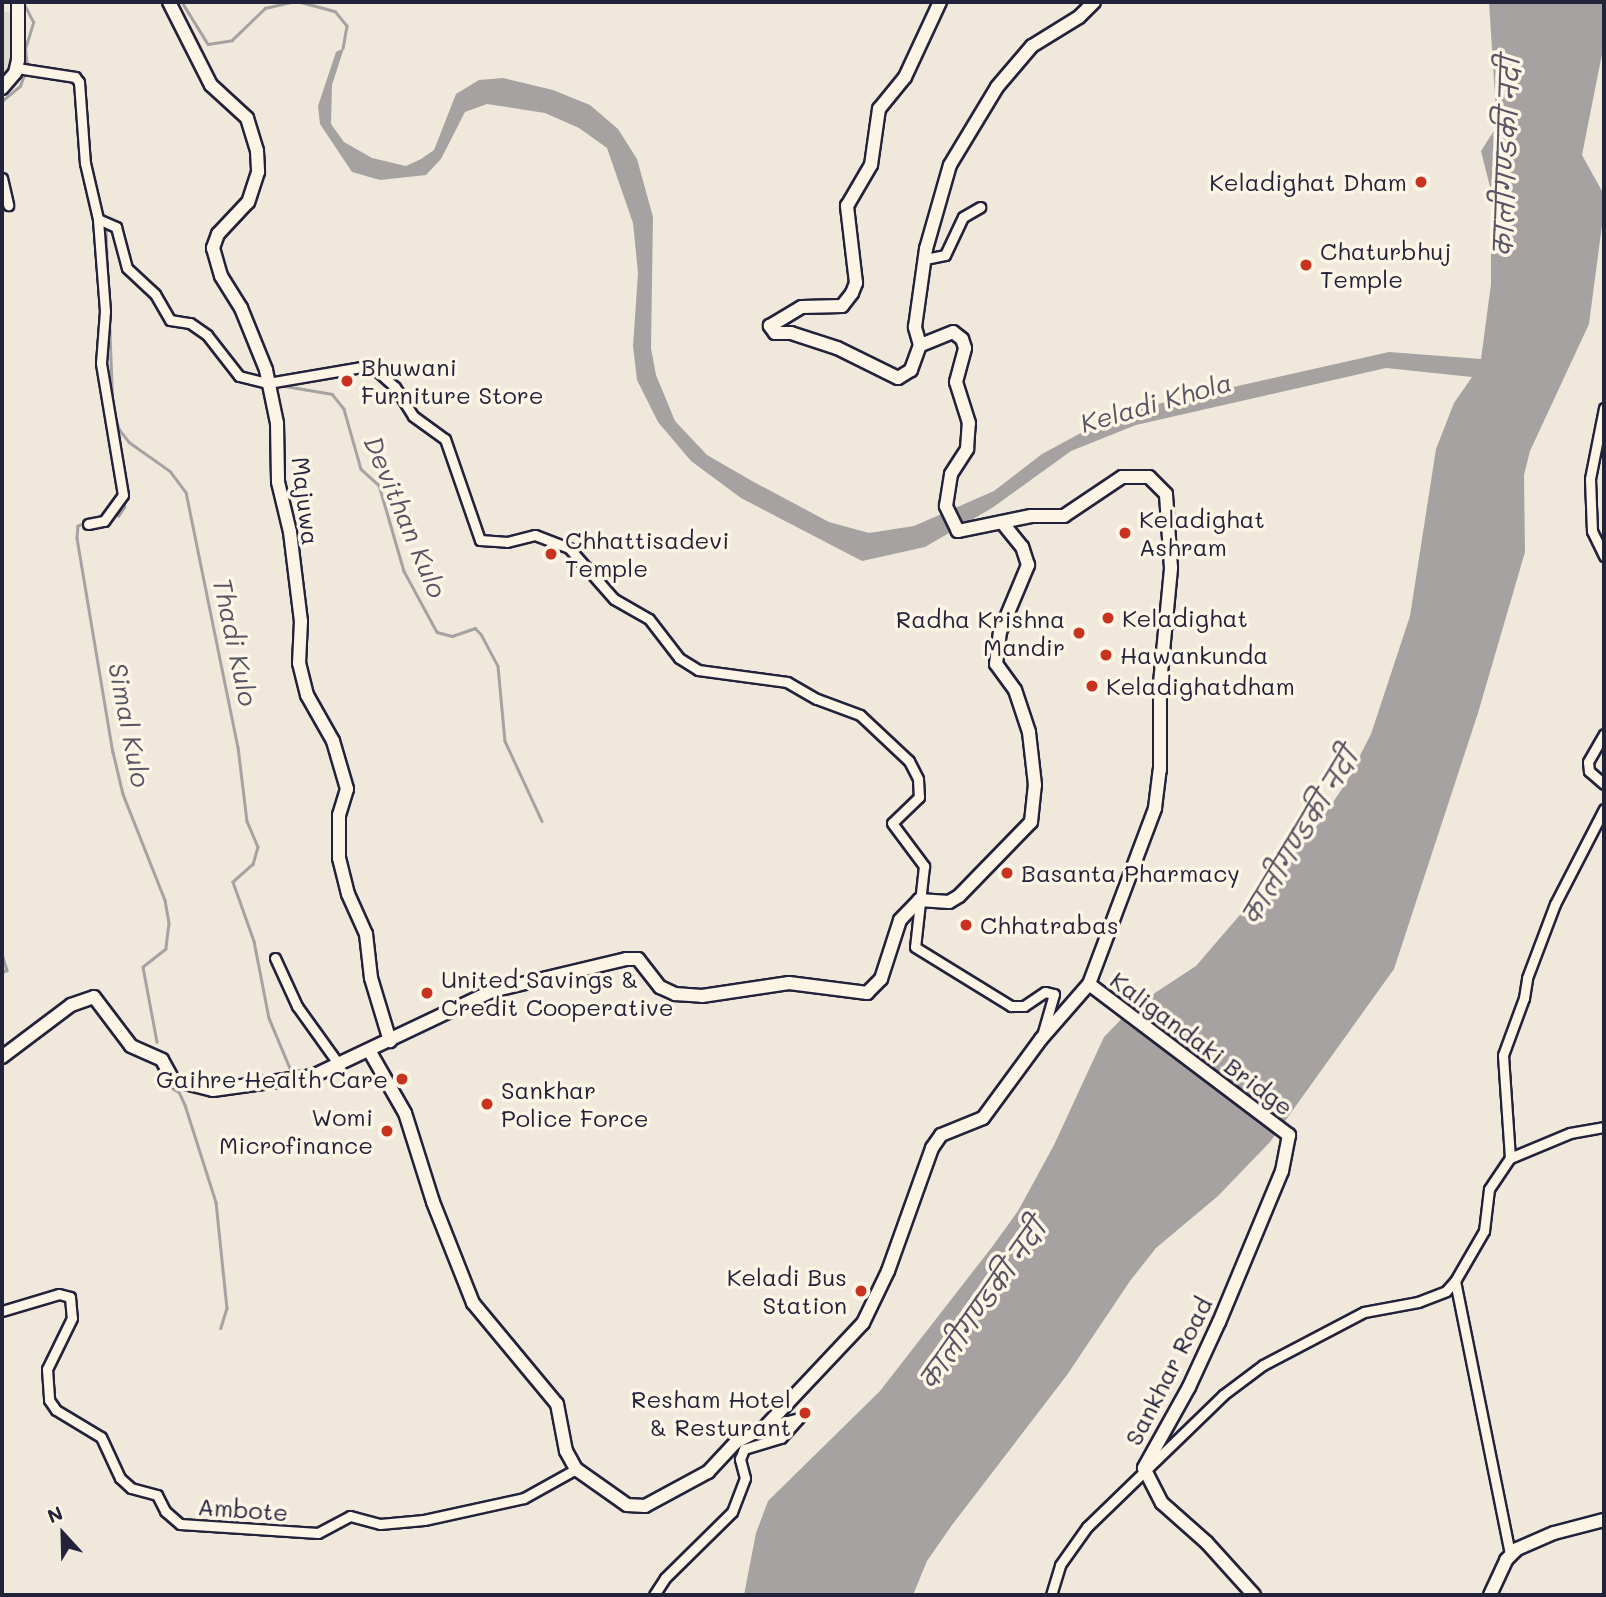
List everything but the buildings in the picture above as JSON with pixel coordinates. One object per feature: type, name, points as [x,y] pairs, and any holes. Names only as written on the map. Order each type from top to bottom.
[{"type":"street","points":[[2,88],[19,69],[21,33],[18,2]]},
{"type":"street","name":"Majuwa","points":[[169,2],[211,85],[247,118],[257,151],[258,172],[248,202],[218,234],[213,248],[268,383],[277,423],[278,482],[290,532],[301,621],[299,663],[307,695],[333,741],[347,789],[339,815],[338,858],[348,894],[366,934],[371,978],[390,1041]]},
{"type":"street","points":[[940,2],[905,77],[879,109],[871,165],[846,206],[856,283],[852,293],[842,306],[802,307],[770,326],[775,333],[791,333],[837,348],[898,378],[911,370],[920,345],[915,327],[925,260],[935,202],[950,165],[997,86],[1032,46],[1079,17],[1094,2]]},
{"type":"street","points":[[19,69],[75,77],[79,82],[85,163],[100,220],[105,311],[101,363],[123,495],[104,521],[88,524]]},
{"type":"street","points":[[2,178],[8,205]]},
{"type":"street","points":[[925,260],[945,255],[963,216],[980,207]]},
{"type":"street","points":[[100,220],[116,227],[127,268],[155,295],[170,320],[190,323],[208,335],[239,376],[268,383],[362,367],[376,370],[395,387],[413,416],[444,439],[480,540],[507,542],[535,535],[569,548],[614,599],[649,619],[679,658],[698,670],[768,676],[860,715],[909,761],[918,779],[915,805],[892,823],[924,866],[914,939],[918,952],[1011,1006],[1024,1006],[1045,992],[1054,994],[1041,1039]]},
{"type":"street","points":[[765,1427],[863,1323],[941,1135],[983,1118],[1041,1039],[1089,984],[1155,808],[1171,568],[1169,504],[1149,477],[1122,477],[1064,516],[1002,522],[958,530],[946,506],[951,474],[967,449],[969,423],[956,382],[965,348],[953,332],[920,345]]},
{"type":"street","points":[[1604,408],[1590,479],[1592,531],[1604,556]]},
{"type":"street","points":[[919,900],[949,902],[1031,822],[1035,785],[1029,732],[1015,690],[996,664],[1000,632],[1028,565],[1019,541],[1002,522]]},
{"type":"street","points":[[1604,734],[1588,762],[1589,771],[1604,784]]},
{"type":"street","points":[[1510,1158],[1503,1055],[1555,904],[1604,809]]},
{"type":"street","points":[[2,1057],[71,1005],[94,997],[131,1046],[162,1060],[169,1076],[181,1084],[213,1090],[257,1086],[340,1066],[492,991],[626,959],[638,959],[660,987],[675,994],[702,996],[789,983],[867,993],[881,979],[900,920],[919,900]]},
{"type":"street","points":[[275,958],[297,1006],[340,1066]]},
{"type":"street","name":"Kaligandaki Bridge","points":[[1089,984],[1289,1135]]},
{"type":"street","points":[[370,1052],[405,1113],[433,1202],[473,1303],[557,1404],[566,1451],[576,1469],[627,1505],[645,1506],[708,1472],[736,1442],[765,1427],[799,1418],[781,1438],[744,1449],[740,1459],[745,1478],[732,1512],[665,1578],[653,1595]]},
{"type":"street","points":[[1051,1595],[1060,1565],[1087,1527],[1144,1468],[1163,1455],[1210,1405],[1263,1365],[1364,1312],[1418,1303],[1446,1291],[1455,1281],[1484,1231],[1489,1189],[1510,1158],[1570,1133],[1604,1127]]},
{"type":"street","name":"Sankhar Road","points":[[1254,1595],[1207,1543],[1162,1503],[1144,1468],[1189,1387],[1219,1322],[1282,1171],[1289,1135]]},
{"type":"street","points":[[1455,1281],[1510,1555]]},
{"type":"street","name":"Ambote","points":[[2,1311],[59,1294],[70,1297],[72,1318],[47,1369],[49,1400],[56,1410],[101,1437],[120,1478],[131,1488],[157,1495],[165,1511],[180,1524],[318,1533],[350,1516],[380,1524],[424,1520],[524,1499],[576,1469]]},
{"type":"street","points":[[1490,1595],[1510,1555],[1532,1541],[1604,1520]]},
{"type":"shaded area","points":[[2,11],[15,14],[15,63],[2,86]]},
{"type":"water","name":"कालीगण्डकी नदी","points":[[1489,2],[1604,2],[1604,44],[1582,155],[1602,191],[1604,210],[1589,324],[1530,451],[1524,475],[1525,552],[1478,713],[1394,969],[1270,1142],[1218,1196],[1156,1248],[1130,1281],[1067,1375],[927,1561],[913,1595],[744,1595],[756,1533],[768,1501],[880,1391],[992,1247],[1018,1211],[1054,1145],[1104,1037],[1132,1008],[1196,966],[1318,824],[1346,783],[1371,734],[1410,616],[1436,449],[1454,403],[1472,377],[1386,368],[1136,425],[1071,451],[992,508],[925,547],[862,561],[741,498],[691,461],[658,422],[637,380],[633,346],[638,273],[633,223],[607,148],[579,128],[545,113],[487,104],[465,112],[441,159],[426,175],[380,180],[352,172],[320,124],[318,106],[336,52],[344,48],[332,85],[331,124],[344,142],[372,158],[406,166],[434,150],[456,94],[479,80],[503,78],[553,90],[590,105],[618,129],[637,159],[653,217],[651,348],[656,375],[675,421],[707,455],[752,481],[829,522],[869,533],[914,526],[994,491],[1042,454],[1105,420],[1158,404],[1389,352],[1481,359],[1491,284],[1491,191],[1481,151],[1497,126]]},
{"type":"waterway","points":[[2,101],[20,86],[27,67],[25,49],[33,22],[23,2]]},
{"type":"waterway","name":"Keladi Khola","points":[[182,2],[208,44],[232,40],[265,8],[290,2]]},
{"type":"waterway","name":"Keladi Khola","points":[[301,2],[335,11],[347,26],[343,48]]},
{"type":"waterway","name":"Thadi Kulo","points":[[106,229],[113,409],[119,429],[129,442],[170,471],[186,492],[238,747],[247,821],[258,847],[253,864],[233,882],[254,941],[269,1018],[292,1073]]},
{"type":"waterway","name":"Devithan Kulo","points":[[279,385],[332,394],[344,409],[361,469],[379,485],[404,571],[437,632],[452,636],[475,628],[481,634],[498,666],[505,741],[542,821]]},
{"type":"waterway","name":"Simal Kulo","points":[[119,429],[119,447]]},
{"type":"waterway","name":"Simal Kulo","points":[[110,516],[118,516],[124,507],[124,478]]},
{"type":"waterway","name":"Simal Kulo","points":[[87,522],[78,526],[77,538],[113,752],[123,794],[165,900],[169,923],[166,949],[143,967],[157,1042]]},
{"type":"waterway","points":[[2,954],[7,970],[2,973]]},
{"type":"waterway","name":"Simal Kulo","points":[[157,1066],[165,1084],[179,1092],[185,1105],[216,1202],[227,1308],[221,1328]]},
{"type":"place","name":"Keladighat Dham","points":[[1421,182]]},
{"type":"place","name":"Chaturbhuj Temple","points":[[1306,265]]},
{"type":"place","name":"Bhuwani Furniture Store","points":[[347,381]]},
{"type":"place","name":"Keladighat Ashram","points":[[1125,533]]},
{"type":"place","name":"Chhattisadevi Temple","points":[[551,554]]},
{"type":"place","name":"Keladighat","points":[[1108,618]]},
{"type":"place","name":"Radha Krishna Mandir","points":[[1079,633]]},
{"type":"place","name":"Hawankunda","points":[[1106,655]]},
{"type":"place","name":"Keladighatdham","points":[[1092,686]]},
{"type":"place","name":"Basanta Pharmacy","points":[[1007,873]]},
{"type":"place","name":"Chhatrabas","points":[[966,925]]},
{"type":"place","name":"United Savings & Credit Cooperative","points":[[427,993]]},
{"type":"place","name":"Gaihre Health Care","points":[[402,1079]]},
{"type":"place","name":"Sankhar Police Force","points":[[487,1104]]},
{"type":"place","name":"Womi Microfinance","points":[[387,1131]]},
{"type":"place","name":"Keladi Bus Station","points":[[861,1291]]},
{"type":"place","name":"Resham Hotel & Resturant","points":[[805,1413]]}]
